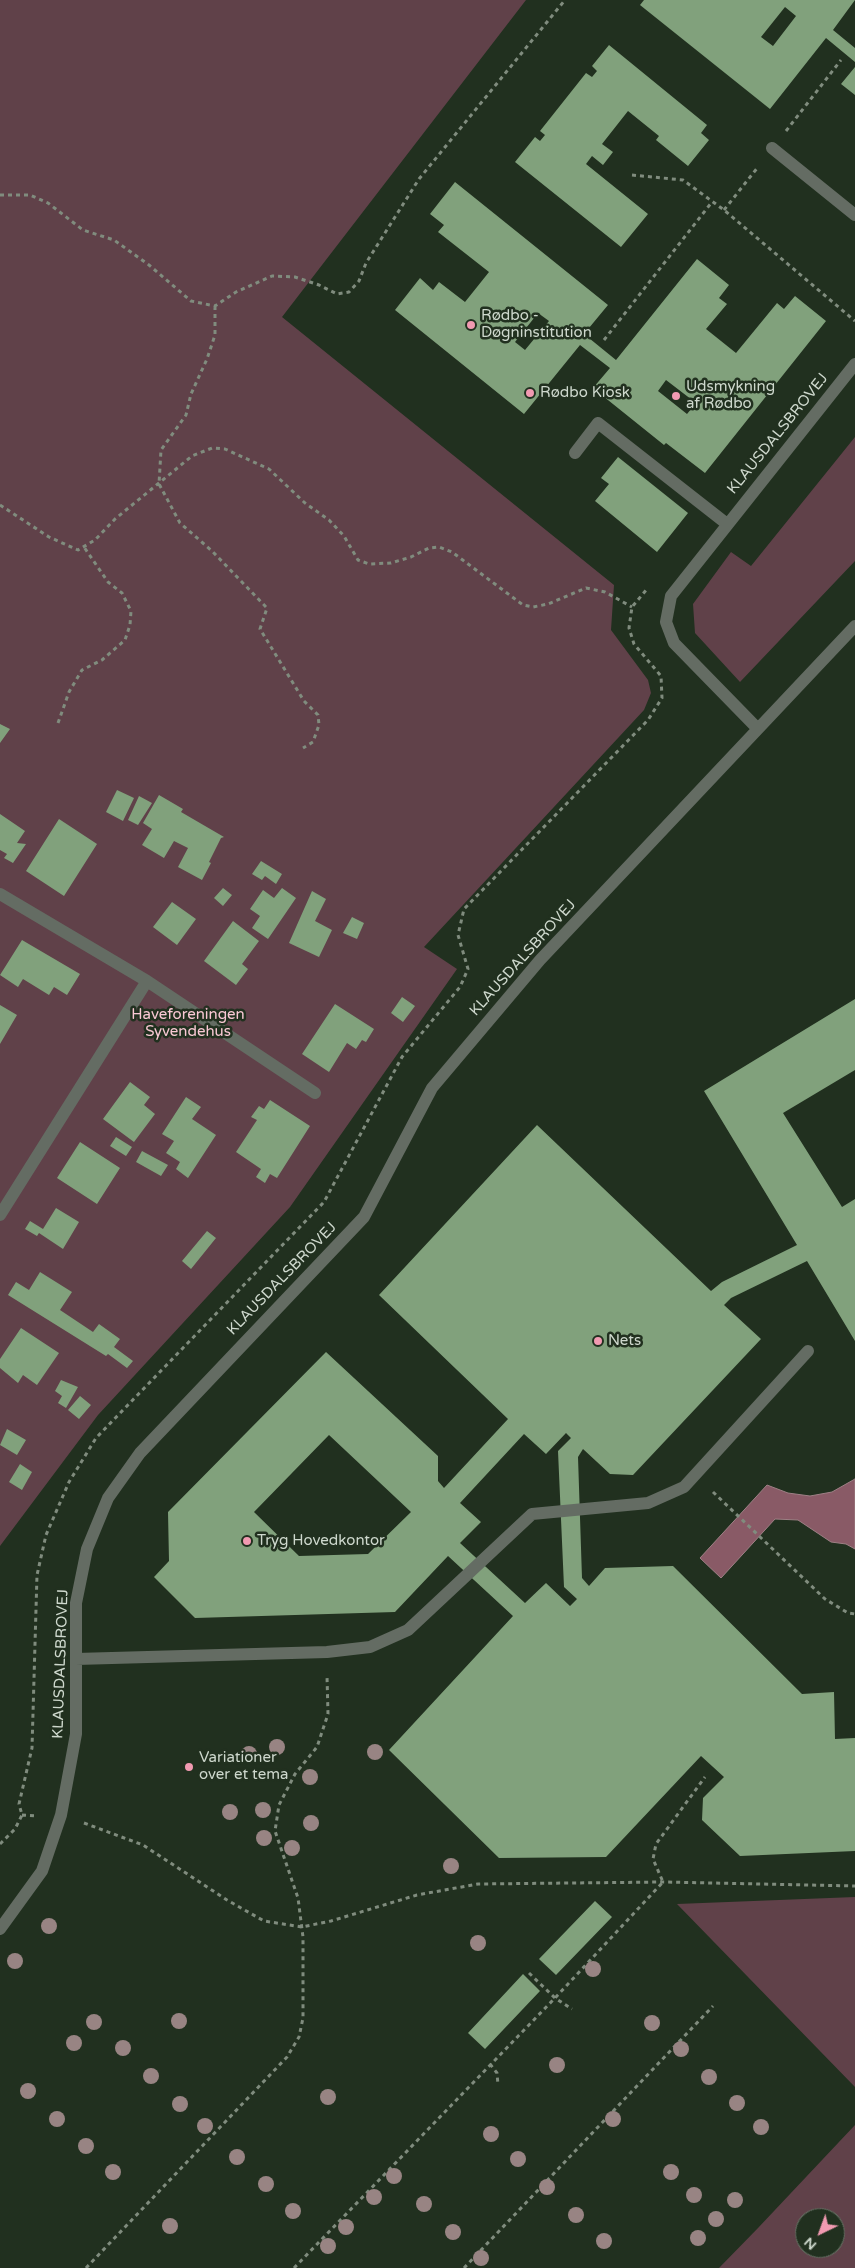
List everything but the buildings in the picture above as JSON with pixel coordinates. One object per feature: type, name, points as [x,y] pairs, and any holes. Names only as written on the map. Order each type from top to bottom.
[{"type":"street","points":[[772,148],[855,214]]},
{"type":"street","name":"KLAUSDALSBROVEJ","points":[[757,728],[674,643],[666,622],[671,596],[855,364]]},
{"type":"street","points":[[575,453],[598,423],[727,524]]},
{"type":"street","name":"KLAUSDALSBROVEJ","points":[[0,1929],[42,1872],[61,1815],[76,1734],[76,1603],[87,1549],[108,1498],[140,1452],[364,1217],[432,1088],[540,960],[855,626]]},
{"type":"street","points":[[0,894],[147,981],[315,1093]]},
{"type":"street","points":[[0,1215],[147,981]]},
{"type":"street","points":[[76,1659],[327,1652],[370,1647],[408,1630],[532,1514],[648,1503],[684,1487],[808,1351]]},
{"type":"path","points":[[0,195],[30,195],[48,203],[83,230],[114,240],[148,265],[191,301],[214,306],[236,292],[272,276],[295,277],[319,285],[337,294],[349,292],[359,281],[366,263],[419,178],[566,0]]},
{"type":"path","points":[[632,175],[683,180],[855,321]]},
{"type":"path","points":[[604,340],[712,202]]},
{"type":"path","points":[[214,306],[215,335],[191,394],[186,416],[161,450],[159,484],[180,523],[212,550],[267,608],[260,629],[304,701],[318,714],[319,725],[313,742],[303,748]]},
{"type":"path","points":[[0,505],[49,537],[78,550],[192,456],[212,448],[225,449],[269,470],[305,503],[329,520],[344,536],[358,560],[369,564],[391,563],[411,557],[429,548],[439,547],[452,552],[523,605],[533,607],[548,604],[586,588],[605,592],[632,607]]},
{"type":"path","points":[[58,723],[70,692],[82,670],[102,660],[125,640],[130,625],[132,611],[122,593],[108,582],[84,546]]},
{"type":"path","points":[[0,1844],[15,1828],[22,1815],[19,1804],[32,1748],[37,1575],[46,1534],[69,1482],[96,1438],[324,1202],[402,1058],[460,987],[468,969],[458,935],[464,909],[648,720],[662,698],[661,676],[634,644],[630,628],[632,607],[650,585]]},
{"type":"path","points":[[695,1475],[825,1599],[848,1613],[855,1614]]},
{"type":"path","points":[[86,2268],[287,2057],[299,2037],[303,2018],[302,1927],[298,1898],[275,1831],[279,1804],[295,1774],[318,1747],[328,1714],[327,1652]]},
{"type":"path","points":[[663,1882],[653,1859],[656,1844],[705,1777]]},
{"type":"path","points":[[22,1815],[61,1815],[143,1845],[227,1900],[264,1921],[302,1927],[331,1921],[417,1895],[478,1884],[663,1882],[855,1886]]},
{"type":"path","points":[[294,2268],[555,1998],[663,1882]]},
{"type":"path","points":[[529,1973],[555,1998],[572,2009]]},
{"type":"path","points":[[464,2268],[714,2006]]},
{"type":"path","points":[[490,2064],[497,2073],[498,2085]]},
{"type":"green space","name":"Haveforeningen Syvendehus","points":[[0,0],[526,0],[282,317],[614,585],[611,630],[648,680],[651,693],[644,710],[424,947],[457,969],[290,1207],[98,1415],[0,1546]]},
{"type":"green space","points":[[855,437],[855,561],[740,682],[695,633],[693,604],[731,552],[751,566]]},
{"type":"green space","points":[[855,1897],[855,2087],[677,1904]]},
{"type":"green space","points":[[855,2125],[855,2268],[719,2268],[758,2228]]},
{"type":"shaded area","points":[[855,1479],[855,1549],[846,1544],[831,1542],[798,1520],[775,1519],[721,1578],[700,1558],[767,1485],[788,1493],[810,1496],[832,1492]]},
{"type":"place","name":"Rødbo - Døgninstitution","points":[[471,325]]},
{"type":"place","name":"Rødbo Kiosk","points":[[530,393]]},
{"type":"place","name":"Udsmykning af Rødbo","points":[[676,396]]},
{"type":"place","name":"Nets","points":[[598,1341]]},
{"type":"place","name":"Tryg Hovedkontor","points":[[247,1541]]},
{"type":"place","name":"Variationer over et tema","points":[[189,1767]]}]
